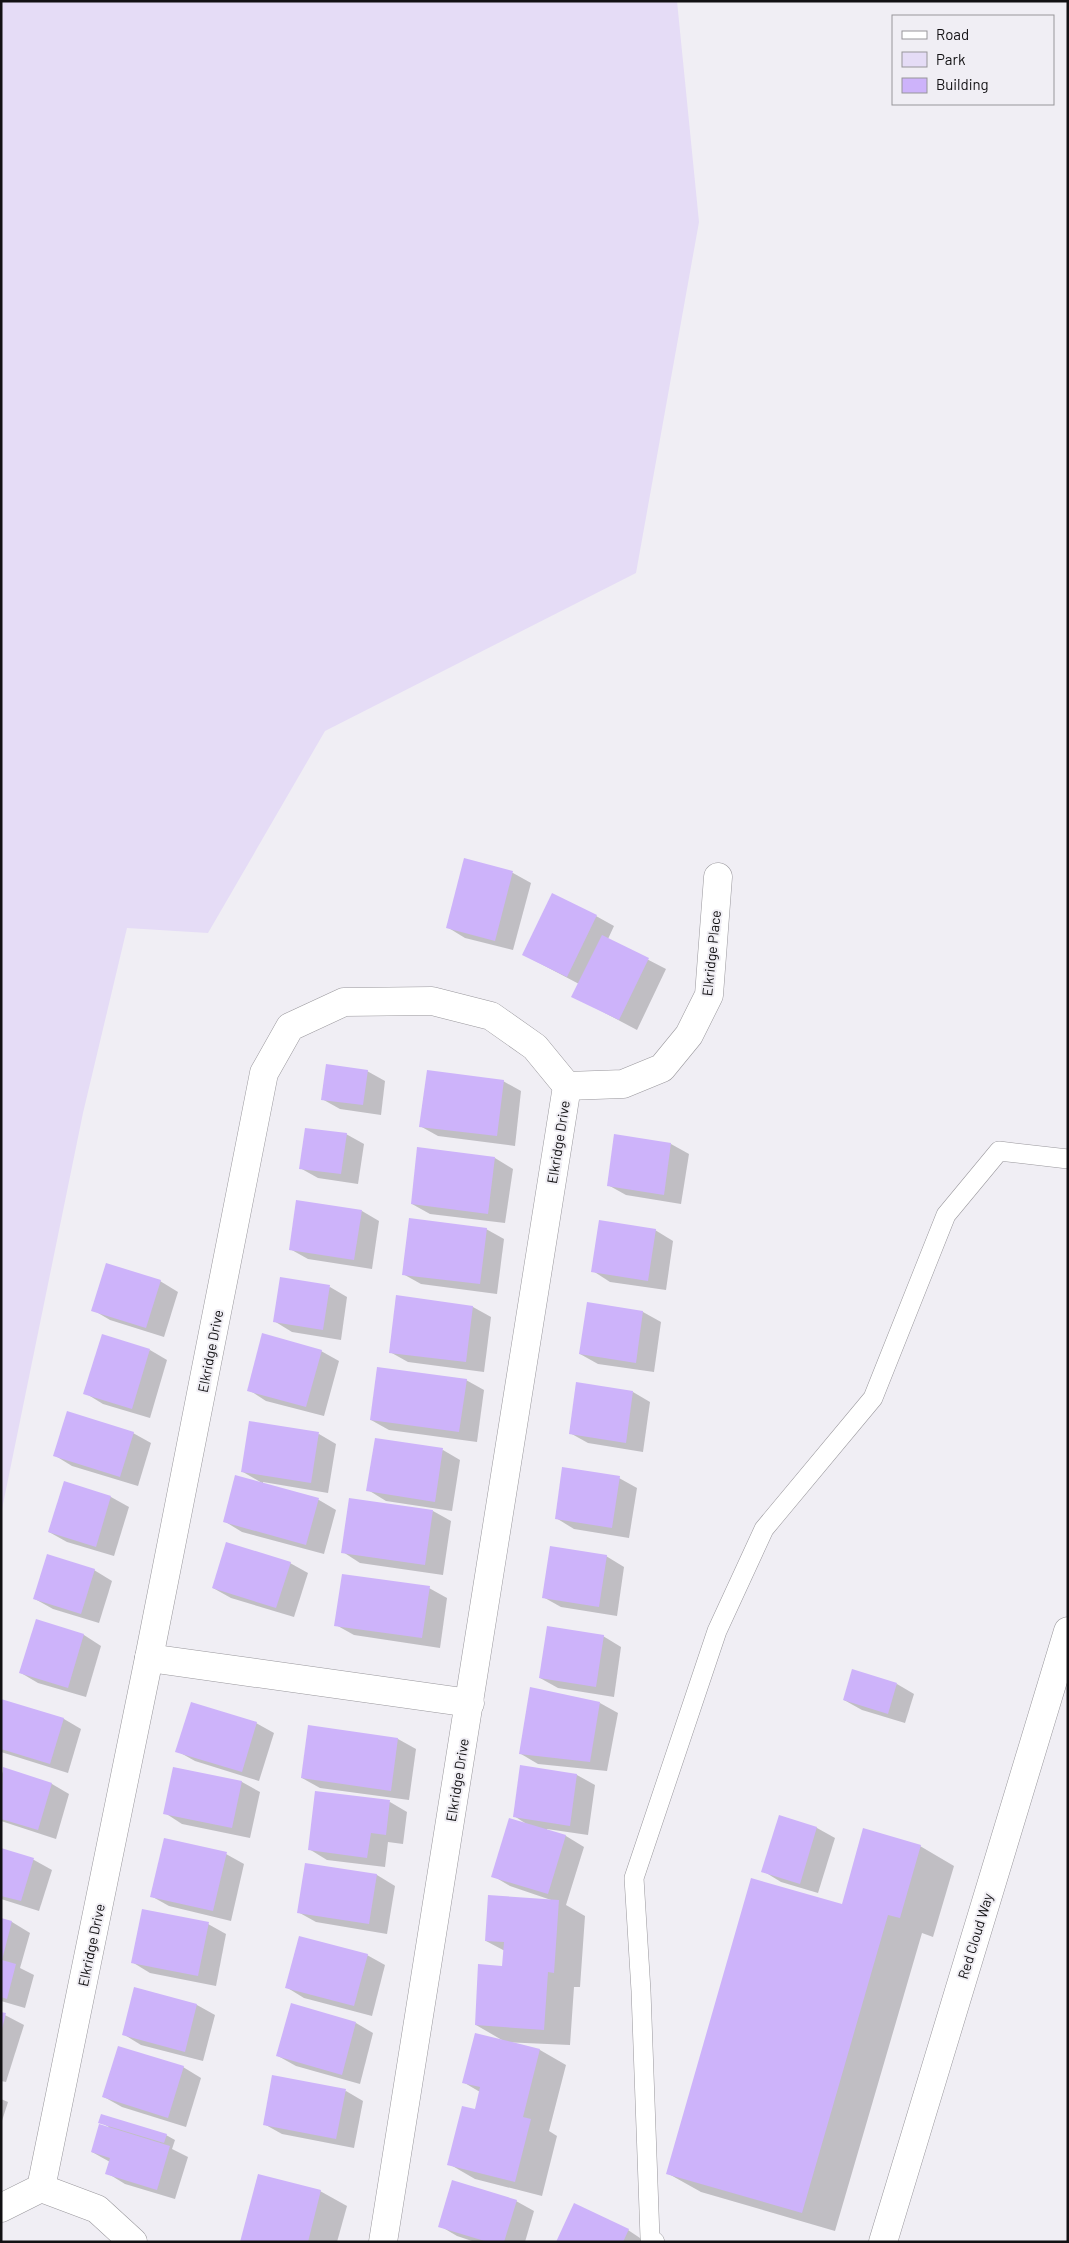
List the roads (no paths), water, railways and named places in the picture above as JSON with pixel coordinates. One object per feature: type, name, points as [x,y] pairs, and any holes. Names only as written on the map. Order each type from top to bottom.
[{"type":"street","name":"Elkridge Place","points":[[567,1086],[623,1084],[662,1068],[689,1035],[709,995],[718,876]]},
{"type":"street","name":"Elkridge Drive","points":[[41,2188],[149,1658],[264,1073],[290,1027],[344,1002],[432,1000],[491,1016],[535,1047],[567,1086],[383,2242]]},
{"type":"street","name":"Red Cloud Way","points":[[883,2242],[1068,1631]]},
{"type":"street","points":[[149,1658],[470,1703]]},
{"type":"street","points":[[1,2208],[41,2188],[97,2209],[133,2242]]},
{"type":"lane","points":[[655,2242],[650,2238],[641,1991],[634,1878],[717,1631],[764,1529],[872,1398],[946,1215],[1000,1151],[1068,1159]]}]
